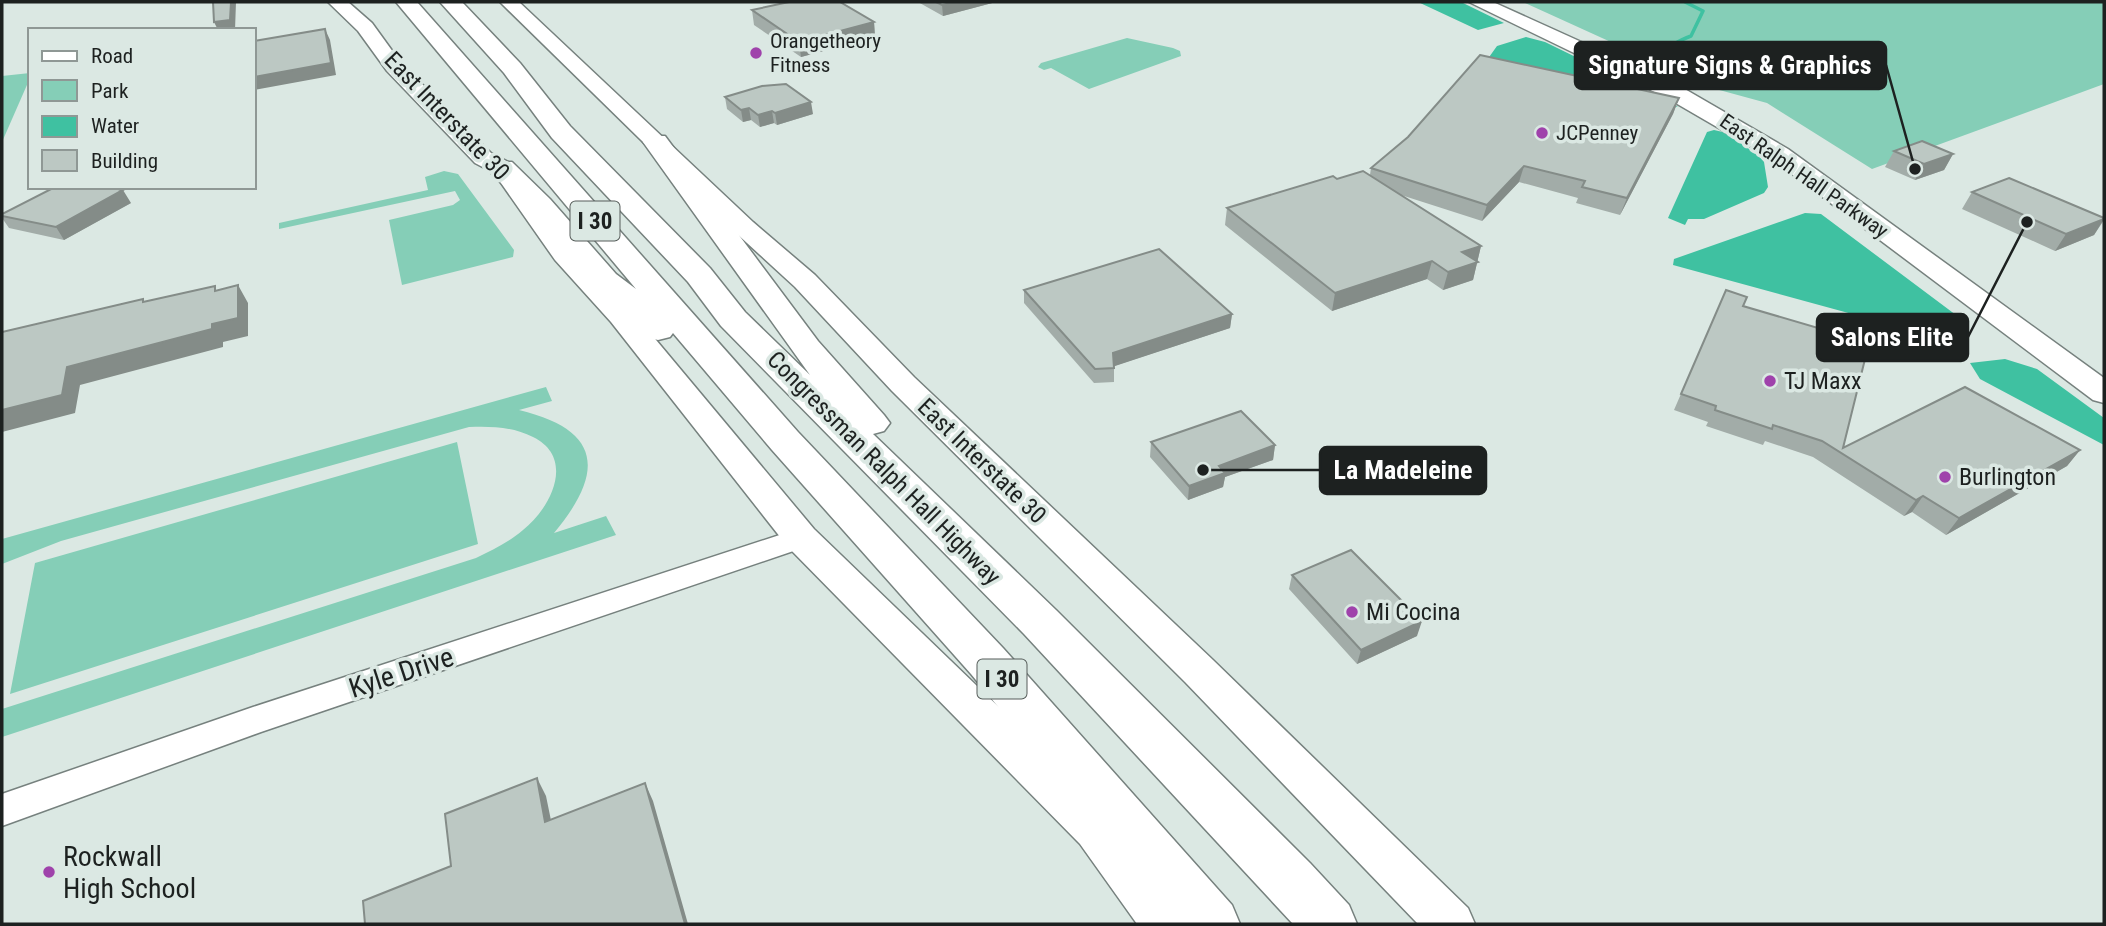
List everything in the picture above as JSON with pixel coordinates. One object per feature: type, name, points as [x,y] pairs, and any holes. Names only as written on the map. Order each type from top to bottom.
[{"type":"highway","name":"Congressman Ralph Hall Highway","points":[[406,2],[785,441],[987,661],[1212,924]]},
{"type":"highway","name":"Congressman Ralph Hall Highway","points":[[450,2],[512,68],[561,132],[699,275],[733,318],[1040,622],[1291,881],[1329,924]]},
{"type":"highway","points":[[656,142],[806,348],[1040,622]]},
{"type":"highway","points":[[502,169],[540,205],[606,281],[628,298],[724,397],[785,441]]},
{"type":"main road","name":"East Interstate 30","points":[[337,2],[365,27],[394,67],[483,158],[502,169],[564,254],[621,316],[802,538],[1096,830],[1165,924]]},
{"type":"main road","name":"East Interstate 30","points":[[509,2],[805,281],[903,384],[1199,671],[1451,924]]},
{"type":"main road","name":"East Ralph Hall Parkway","points":[[1478,2],[1535,22],[1814,157],[2104,365]]},
{"type":"main road","name":"East Ralph Hall Parkway","points":[[1505,2],[1535,22]]},
{"type":"main road","name":"East Ralph Hall Parkway","points":[[1723,111],[2104,393]]},
{"type":"street","name":"Kyle Drive","points":[[2,810],[253,721],[802,538]]},
{"type":"green space","points":[[1523,2],[2104,2],[2104,84],[1872,169],[1767,103],[1712,88]]},
{"type":"green space","points":[[1127,38],[1173,48],[1180,51],[1181,56],[1089,89],[1051,68],[1044,70],[1038,67],[1041,63]]},
{"type":"green space","points":[[28,73],[28,83],[2,142],[2,76]]},
{"type":"green space","points":[[444,171],[458,174],[514,250],[513,257],[402,285],[389,220],[453,205],[460,200],[455,191],[279,229],[279,223],[428,190],[425,177]]},
{"type":"green space","points":[[546,387],[552,401],[519,410],[567,429],[580,442],[587,456],[587,473],[582,491],[554,533],[606,516],[616,535],[2,737],[2,709],[476,558],[500,546],[533,521],[550,496],[556,470],[554,457],[546,446],[533,437],[502,428],[469,427],[61,541],[2,564],[2,539]]},
{"type":"green space","points":[[457,442],[478,544],[10,694],[35,563]]},
{"type":"water","points":[[1418,2],[1461,2],[1504,23],[1478,30]]},
{"type":"water","points":[[1526,37],[1545,42],[1678,107],[1663,106],[1487,60],[1497,46]]},
{"type":"water","points":[[1714,130],[1727,133],[1760,157],[1764,162],[1768,187],[1764,193],[1704,219],[1688,219],[1685,225],[1668,218],[1707,132]]},
{"type":"water","points":[[1805,213],[1821,214],[1956,315],[1956,323],[1916,327],[1885,323],[1673,265],[1674,259]]},
{"type":"water","points":[[2005,359],[2037,369],[2104,418],[2104,445],[1980,379],[1970,363]]},
{"type":"building","points":[[213,2],[231,2],[230,20],[214,22]]},
{"type":"building","points":[[789,2],[840,2],[874,22],[799,42],[752,10]]},
{"type":"building","points":[[325,29],[331,63],[256,77],[256,41]]},
{"type":"building","name":"JCPenney","points":[[1480,55],[1679,98],[1627,198],[1582,187],[1585,181],[1524,166],[1487,205],[1371,168],[1408,137]]},
{"type":"building","points":[[786,84],[811,102],[775,113],[772,111],[758,115],[749,108],[741,110],[725,97],[762,86]]},
{"type":"building","points":[[1922,141],[1953,154],[1924,164],[1894,151]]},
{"type":"building","points":[[1363,171],[1481,246],[1462,252],[1478,262],[1448,272],[1432,261],[1335,293],[1227,208],[1333,176],[1337,179]]},
{"type":"building","points":[[2009,178],[2104,219],[2066,234],[1972,192]]},
{"type":"building","points":[[51,189],[123,190],[56,227],[2,214]]},
{"type":"building","points":[[1159,249],[1232,314],[1113,353],[1114,368],[1095,369],[1024,290]]},
{"type":"building","points":[[238,285],[238,318],[212,324],[212,329],[67,367],[62,395],[2,410],[2,332],[143,299],[143,302],[215,286],[215,291]]},
{"type":"building","points":[[1726,290],[1747,297],[1743,306],[1869,343],[1843,448],[1965,387],[2080,450],[1959,518],[1923,496],[1916,500],[1822,441],[1773,425],[1772,429],[1715,410],[1716,406],[1681,394]]},
{"type":"building","points":[[1241,411],[1275,445],[1219,466],[1225,473],[1189,486],[1151,442]]},
{"type":"building","name":"Mi Cocina","points":[[1351,550],[1422,621],[1361,650],[1292,575]]},
{"type":"building","points":[[537,778],[545,822],[645,783],[685,924],[365,924],[363,901],[451,866],[445,814]]},
{"type":"waterway","points":[[1644,58],[1691,36],[1703,11],[1685,2]]},
{"type":"place","name":"Orangetheory Fitness","points":[[756,53]]},
{"type":"place","name":"JCPenney","points":[[1542,133]]},
{"type":"place","name":"Signature Signs & Graphics","points":[[1915,169]]},
{"type":"place","name":"Salons Elite","points":[[2027,222]]},
{"type":"place","name":"TJ Maxx","points":[[1770,381]]},
{"type":"place","name":"La Madeleine","points":[[1203,470]]},
{"type":"place","name":"Burlington","points":[[1945,477]]},
{"type":"place","name":"Mi Cocina","points":[[1352,612]]},
{"type":"place","name":"Rockwall High School","points":[[49,872]]}]
